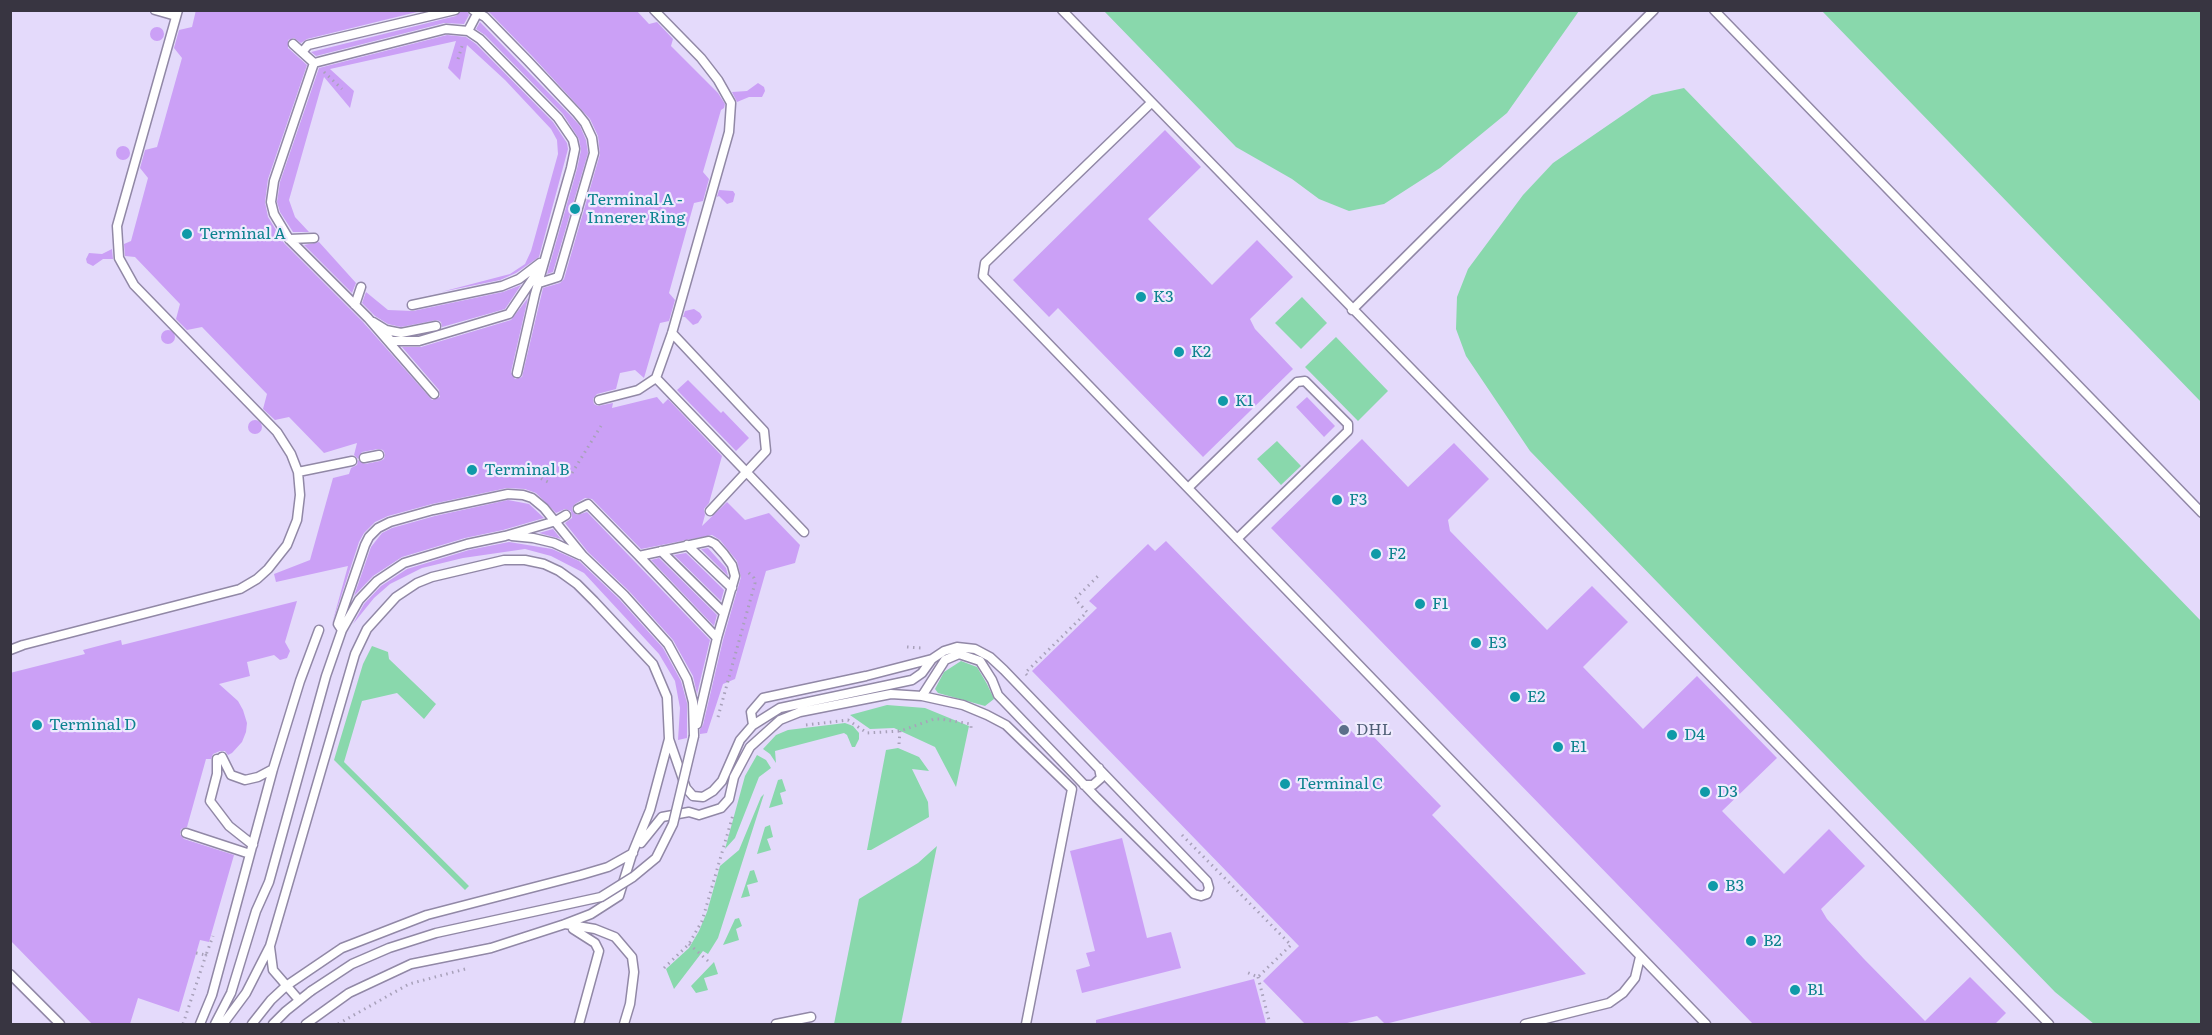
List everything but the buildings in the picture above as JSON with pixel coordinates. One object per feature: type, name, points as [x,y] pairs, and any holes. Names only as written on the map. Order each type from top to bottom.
[{"type":"lane","points":[[10,650],[230,592],[257,579],[268,569],[287,545],[297,520],[300,495],[298,472],[291,454],[277,432],[134,285],[119,258],[117,226],[177,13],[155,10]]},
{"type":"lane","points":[[303,51],[308,45],[455,10]]},
{"type":"lane","points":[[473,10],[485,17],[577,113],[592,138],[594,153],[558,277],[538,283]]},
{"type":"lane","points":[[468,31],[479,10]]},
{"type":"lane","points":[[599,400],[638,390],[656,378],[672,333],[729,132],[731,104],[718,80],[701,58],[654,10]]},
{"type":"lane","points":[[1062,10],[2049,1024]]},
{"type":"lane","points":[[1353,310],[1654,10]]},
{"type":"lane","points":[[1714,10],[2202,513]]},
{"type":"lane","points":[[314,63],[446,29],[468,31],[496,54],[558,118],[573,140],[575,149],[572,168],[538,283],[518,373]]},
{"type":"lane","points":[[293,44],[314,63]]},
{"type":"lane","points":[[314,63],[274,181],[271,202],[274,214],[289,239],[391,341],[419,341],[509,314],[546,259]]},
{"type":"lane","points":[[1151,103],[985,263],[983,276],[1706,1024]]},
{"type":"lane","points":[[289,239],[314,238]]},
{"type":"lane","points":[[412,305],[502,286],[519,279],[546,259]]},
{"type":"lane","points":[[355,305],[361,287]]},
{"type":"lane","points":[[368,318],[386,330],[402,333],[436,326]]},
{"type":"lane","points":[[368,318],[434,394]]},
{"type":"lane","points":[[672,333],[764,431],[766,451],[710,511]]},
{"type":"lane","points":[[656,378],[804,532]]},
{"type":"lane","points":[[1188,488],[1297,382],[1305,381],[1348,424],[1348,431],[1237,539]]},
{"type":"lane","points":[[364,458],[379,455]]},
{"type":"lane","points":[[298,472],[352,460]]},
{"type":"lane","points":[[342,630],[338,624],[365,545],[369,537],[384,525],[433,510],[508,494],[523,495],[532,498],[556,521],[584,556],[668,644],[687,679],[693,702],[694,736]]},
{"type":"lane","points":[[578,509],[588,504],[717,638]]},
{"type":"lane","points":[[215,1024],[231,993],[256,911],[269,882],[326,676],[342,630],[359,600],[377,581],[404,563],[466,544],[505,536],[566,516]]},
{"type":"lane","points":[[505,536],[533,538],[554,543],[584,556]]},
{"type":"lane","points":[[273,1024],[299,1000],[352,964],[389,948],[436,933],[601,897],[633,877],[656,858],[673,824],[717,638],[735,576],[732,565],[715,544],[709,541],[639,556]]},
{"type":"lane","points":[[687,545],[732,588]]},
{"type":"lane","points":[[661,551],[724,613]]},
{"type":"lane","points":[[223,1024],[246,993],[270,946],[355,654],[367,628],[396,597],[417,583],[466,568],[504,560],[525,560],[544,564],[559,572],[588,595],[653,664],[667,697],[669,739],[686,788],[693,796],[703,796],[713,791],[722,781],[740,740],[753,725],[780,708],[912,680],[944,651],[957,647],[975,649],[990,657],[1207,881],[1209,888],[1207,894],[1201,896],[1194,894],[1084,784],[998,695],[980,661],[959,654],[945,660],[922,696]]},
{"type":"lane","points":[[200,1024],[212,995],[273,768],[300,681],[319,630]]},
{"type":"lane","points":[[753,725],[751,712],[763,698],[933,659]]},
{"type":"lane","points":[[252,1024],[271,1000],[286,986],[342,948],[396,925],[454,907],[608,867],[632,854],[662,817],[689,812],[699,815],[721,808],[729,799],[734,777],[750,747],[780,720],[800,712],[891,694],[922,696],[963,705],[987,715],[1006,725],[1072,789],[1026,1024]]},
{"type":"lane","points":[[306,1024],[349,993],[411,964],[490,948],[565,924],[591,914],[619,896],[632,854],[650,810],[669,739]]},
{"type":"lane","points":[[253,845],[229,826],[210,801],[219,758],[231,774],[244,780],[258,777],[273,768]]},
{"type":"lane","points":[[1084,784],[1093,785],[1101,778],[1099,768]]},
{"type":"lane","points":[[186,833],[250,854]]},
{"type":"lane","points":[[565,924],[595,929],[615,937],[632,957],[634,972],[630,1004],[624,1024]]},
{"type":"lane","points":[[565,924],[595,942],[599,951],[579,1024]]},
{"type":"lane","points":[[270,946],[273,970],[299,1000]]},
{"type":"lane","points":[[1525,1024],[1609,1003],[1623,993],[1635,978],[1640,957]]},
{"type":"lane","points":[[10,974],[60,1024]]},
{"type":"lane","points":[[630,1004],[632,1024]]},
{"type":"lane","points":[[776,1024],[811,1017]]},
{"type":"path","points":[[458,59],[463,43]]},
{"type":"path","points":[[328,76],[342,89]]},
{"type":"path","points":[[572,473],[601,426]]},
{"type":"path","points":[[518,474],[532,474],[550,483]]},
{"type":"path","points":[[1032,680],[1025,673],[1036,665],[1088,612],[1075,599],[1099,575]]},
{"type":"path","points":[[718,717],[755,583]]},
{"type":"path","points":[[797,726],[848,720],[867,733],[900,731],[934,719],[971,723],[971,728]]},
{"type":"path","points":[[899,744],[900,731]]},
{"type":"path","points":[[664,968],[689,944],[705,911],[734,811]]},
{"type":"path","points":[[1179,831],[1291,945],[1258,977]]},
{"type":"path","points":[[183,1024],[214,935]]},
{"type":"path","points":[[689,944],[708,961]]},
{"type":"path","points":[[196,953],[221,960]]},
{"type":"path","points":[[338,1024],[409,984],[470,968]]},
{"type":"path","points":[[1246,972],[1258,977]]},
{"type":"path","points":[[1258,977],[1270,1024]]},
{"type":"green space","points":[[1104,11],[1579,11],[1507,113],[1440,168],[1384,204],[1349,211],[1319,199],[1292,179],[1236,147]]},
{"type":"green space","points":[[1822,11],[2201,11],[2201,402]]},
{"type":"green space","points":[[1684,88],[2201,621],[2201,1024],[2094,1024],[2055,992],[1530,451],[1466,356],[1456,329],[1457,297],[1468,269],[1523,195],[1553,163],[1652,95]]},
{"type":"green space","points":[[1302,297],[1327,323],[1301,349],[1275,323]]},
{"type":"green space","points":[[1336,337],[1388,391],[1358,421],[1305,367]]},
{"type":"green space","points":[[1277,441],[1301,466],[1281,485],[1257,459]]},
{"type":"green space","points":[[372,646],[388,652],[389,659],[436,704],[424,719],[397,693],[362,701],[344,762],[469,886],[465,890],[334,760],[363,664]]},
{"type":"green space","points":[[961,661],[977,667],[987,684],[994,699],[985,706],[938,693],[935,689],[944,672]]},
{"type":"green space","points":[[887,705],[925,708],[969,726],[956,787],[935,747],[894,728],[870,729],[850,715]]},
{"type":"green space","points":[[845,723],[853,726],[859,733],[855,747],[852,747],[844,733],[775,751],[776,763],[763,749],[776,735],[788,730]]},
{"type":"green space","points":[[898,748],[919,757],[929,771],[912,769],[928,802],[929,817],[871,850],[867,850],[886,750]]},
{"type":"green space","points":[[757,755],[766,760],[771,768],[759,777],[735,838],[725,849],[745,776]]},
{"type":"green space","points":[[782,779],[786,791],[780,793],[783,804],[769,808],[778,780]]},
{"type":"green space","points":[[764,794],[718,938],[708,954],[703,951],[674,989],[666,969],[689,948],[699,931],[720,866],[739,850]]},
{"type":"green space","points":[[770,825],[773,837],[767,839],[771,850],[757,854],[765,827]]},
{"type":"green space","points":[[937,846],[901,1024],[834,1024],[859,899],[918,863]]},
{"type":"green space","points":[[754,870],[758,882],[747,885],[750,896],[741,898],[750,871]]},
{"type":"green space","points":[[739,918],[742,926],[736,929],[739,940],[723,945],[735,919]]},
{"type":"green space","points":[[714,962],[718,974],[704,978],[708,990],[696,993],[691,986]]},
{"type":"place","name":"Terminal A - Innerer Ring","points":[[575,209]]},
{"type":"place","name":"Terminal A","points":[[187,234]]},
{"type":"place","name":"K3","points":[[1141,297]]},
{"type":"place","name":"K2","points":[[1179,352]]},
{"type":"place","name":"K1","points":[[1223,401]]},
{"type":"place","name":"Terminal B","points":[[472,470]]},
{"type":"place","name":"F3","points":[[1337,500]]},
{"type":"place","name":"F2","points":[[1376,554]]},
{"type":"place","name":"F1","points":[[1420,604]]},
{"type":"place","name":"E3","points":[[1476,643]]},
{"type":"place","name":"E2","points":[[1515,697]]},
{"type":"place","name":"Terminal D","points":[[37,725]]},
{"type":"place","name":"DHL","points":[[1344,730]]},
{"type":"place","name":"D4","points":[[1672,735]]},
{"type":"place","name":"E1","points":[[1558,747]]},
{"type":"place","name":"Terminal C","points":[[1285,784]]},
{"type":"place","name":"D3","points":[[1705,792]]},
{"type":"place","name":"B3","points":[[1713,886]]},
{"type":"place","name":"B2","points":[[1751,941]]},
{"type":"place","name":"B1","points":[[1795,990]]}]
